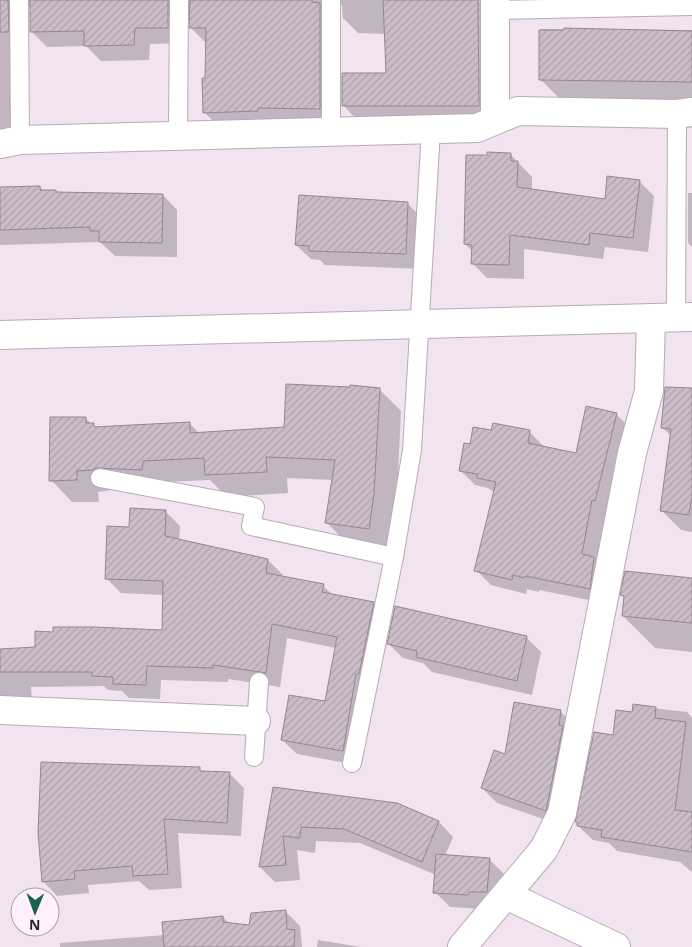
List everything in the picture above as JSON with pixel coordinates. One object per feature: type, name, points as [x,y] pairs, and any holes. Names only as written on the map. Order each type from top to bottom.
[{"type":"street","points":[[495,5],[495,119]]},
{"type":"street","points":[[10,142],[178,134],[331,133],[477,128],[518,111],[685,113]]},
{"type":"street","points":[[0,335],[673,317],[632,453],[562,813],[544,849],[462,947]]},
{"type":"street","points":[[0,710],[256,721]]},
{"type":"street","points":[[506,895],[616,947]]},
{"type":"lane","points":[[10,142],[20,0]]},
{"type":"lane","points":[[178,134],[179,0]]},
{"type":"lane","points":[[331,0],[331,133]]},
{"type":"lane","points":[[495,5],[692,6]]},
{"type":"lane","points":[[673,317],[685,113]]},
{"type":"lane","points":[[352,763],[394,557],[412,450],[431,130]]},
{"type":"lane","points":[[100,478],[254,507],[251,526],[394,557]]},
{"type":"lane","points":[[254,757],[259,682]]},
{"type":"building","points":[[0,0],[8,0],[9,32],[0,32]]},
{"type":"building","points":[[30,0],[168,0],[168,28],[135,28],[134,45],[84,46],[84,31],[30,32]]},
{"type":"building","points":[[190,0],[312,0],[312,2],[320,3],[320,109],[258,108],[258,111],[203,113],[202,78],[205,78],[206,28],[189,28]]},
{"type":"building","points":[[383,0],[478,0],[479,106],[342,106],[342,73],[386,73]]},
{"type":"building","points":[[564,28],[692,31],[692,82],[539,80],[539,30],[564,30]]},
{"type":"building","points":[[487,152],[511,153],[511,161],[518,161],[517,187],[605,199],[607,176],[640,180],[633,238],[590,233],[589,245],[510,235],[509,265],[471,264],[472,245],[464,244],[466,155],[487,155]]},
{"type":"building","points":[[40,186],[40,190],[56,190],[56,192],[163,194],[162,243],[99,242],[99,231],[90,231],[90,227],[0,230],[0,187]]},
{"type":"building","points":[[299,195],[408,202],[406,254],[309,251],[309,246],[295,245]]},
{"type":"building","points":[[286,384],[350,387],[350,385],[380,388],[374,494],[369,529],[325,523],[335,460],[266,457],[267,472],[205,475],[204,458],[143,461],[142,470],[97,468],[77,471],[77,480],[49,481],[50,417],[86,417],[86,423],[94,423],[94,427],[190,422],[190,433],[284,427]]},
{"type":"building","points":[[665,387],[692,388],[692,497],[689,515],[660,511],[671,429],[661,428]]},
{"type":"building","points":[[586,406],[617,413],[595,501],[592,500],[582,554],[594,557],[590,589],[525,576],[524,578],[513,575],[512,580],[474,571],[496,482],[477,478],[477,474],[459,471],[464,443],[470,444],[473,427],[491,430],[493,423],[530,430],[528,443],[576,453]]},
{"type":"building","points":[[130,508],[166,510],[165,536],[268,559],[266,573],[324,584],[322,592],[374,602],[359,674],[356,674],[343,751],[281,740],[289,695],[325,701],[337,637],[272,624],[266,673],[214,665],[213,668],[147,666],[146,685],[113,684],[113,677],[92,676],[92,672],[0,672],[0,649],[35,647],[35,631],[53,632],[53,627],[162,630],[163,581],[105,579],[107,526],[129,527]]},
{"type":"building","points":[[625,571],[692,578],[692,623],[622,616],[624,596],[620,595]]},
{"type":"building","points":[[395,606],[527,636],[517,681],[416,657],[417,651],[387,644]]},
{"type":"building","points":[[514,702],[561,710],[559,725],[563,726],[546,811],[481,788],[494,750],[505,754]]},
{"type":"building","points":[[633,704],[656,707],[655,718],[686,722],[675,810],[692,812],[692,852],[601,837],[602,830],[577,826],[577,822],[575,822],[594,732],[613,735],[616,710],[632,712]]},
{"type":"building","points":[[41,762],[200,767],[200,771],[230,772],[227,823],[164,819],[168,874],[133,876],[132,866],[74,871],[75,879],[42,882],[38,832]]},
{"type":"building","points":[[273,787],[397,803],[439,821],[422,862],[344,829],[301,827],[300,838],[283,836],[286,865],[259,867]]},
{"type":"building","points":[[436,854],[490,858],[487,892],[469,892],[468,895],[433,893]]},
{"type":"building","points":[[286,910],[287,929],[295,930],[294,947],[164,947],[162,922],[223,916],[223,922],[249,925],[251,913]]}]
